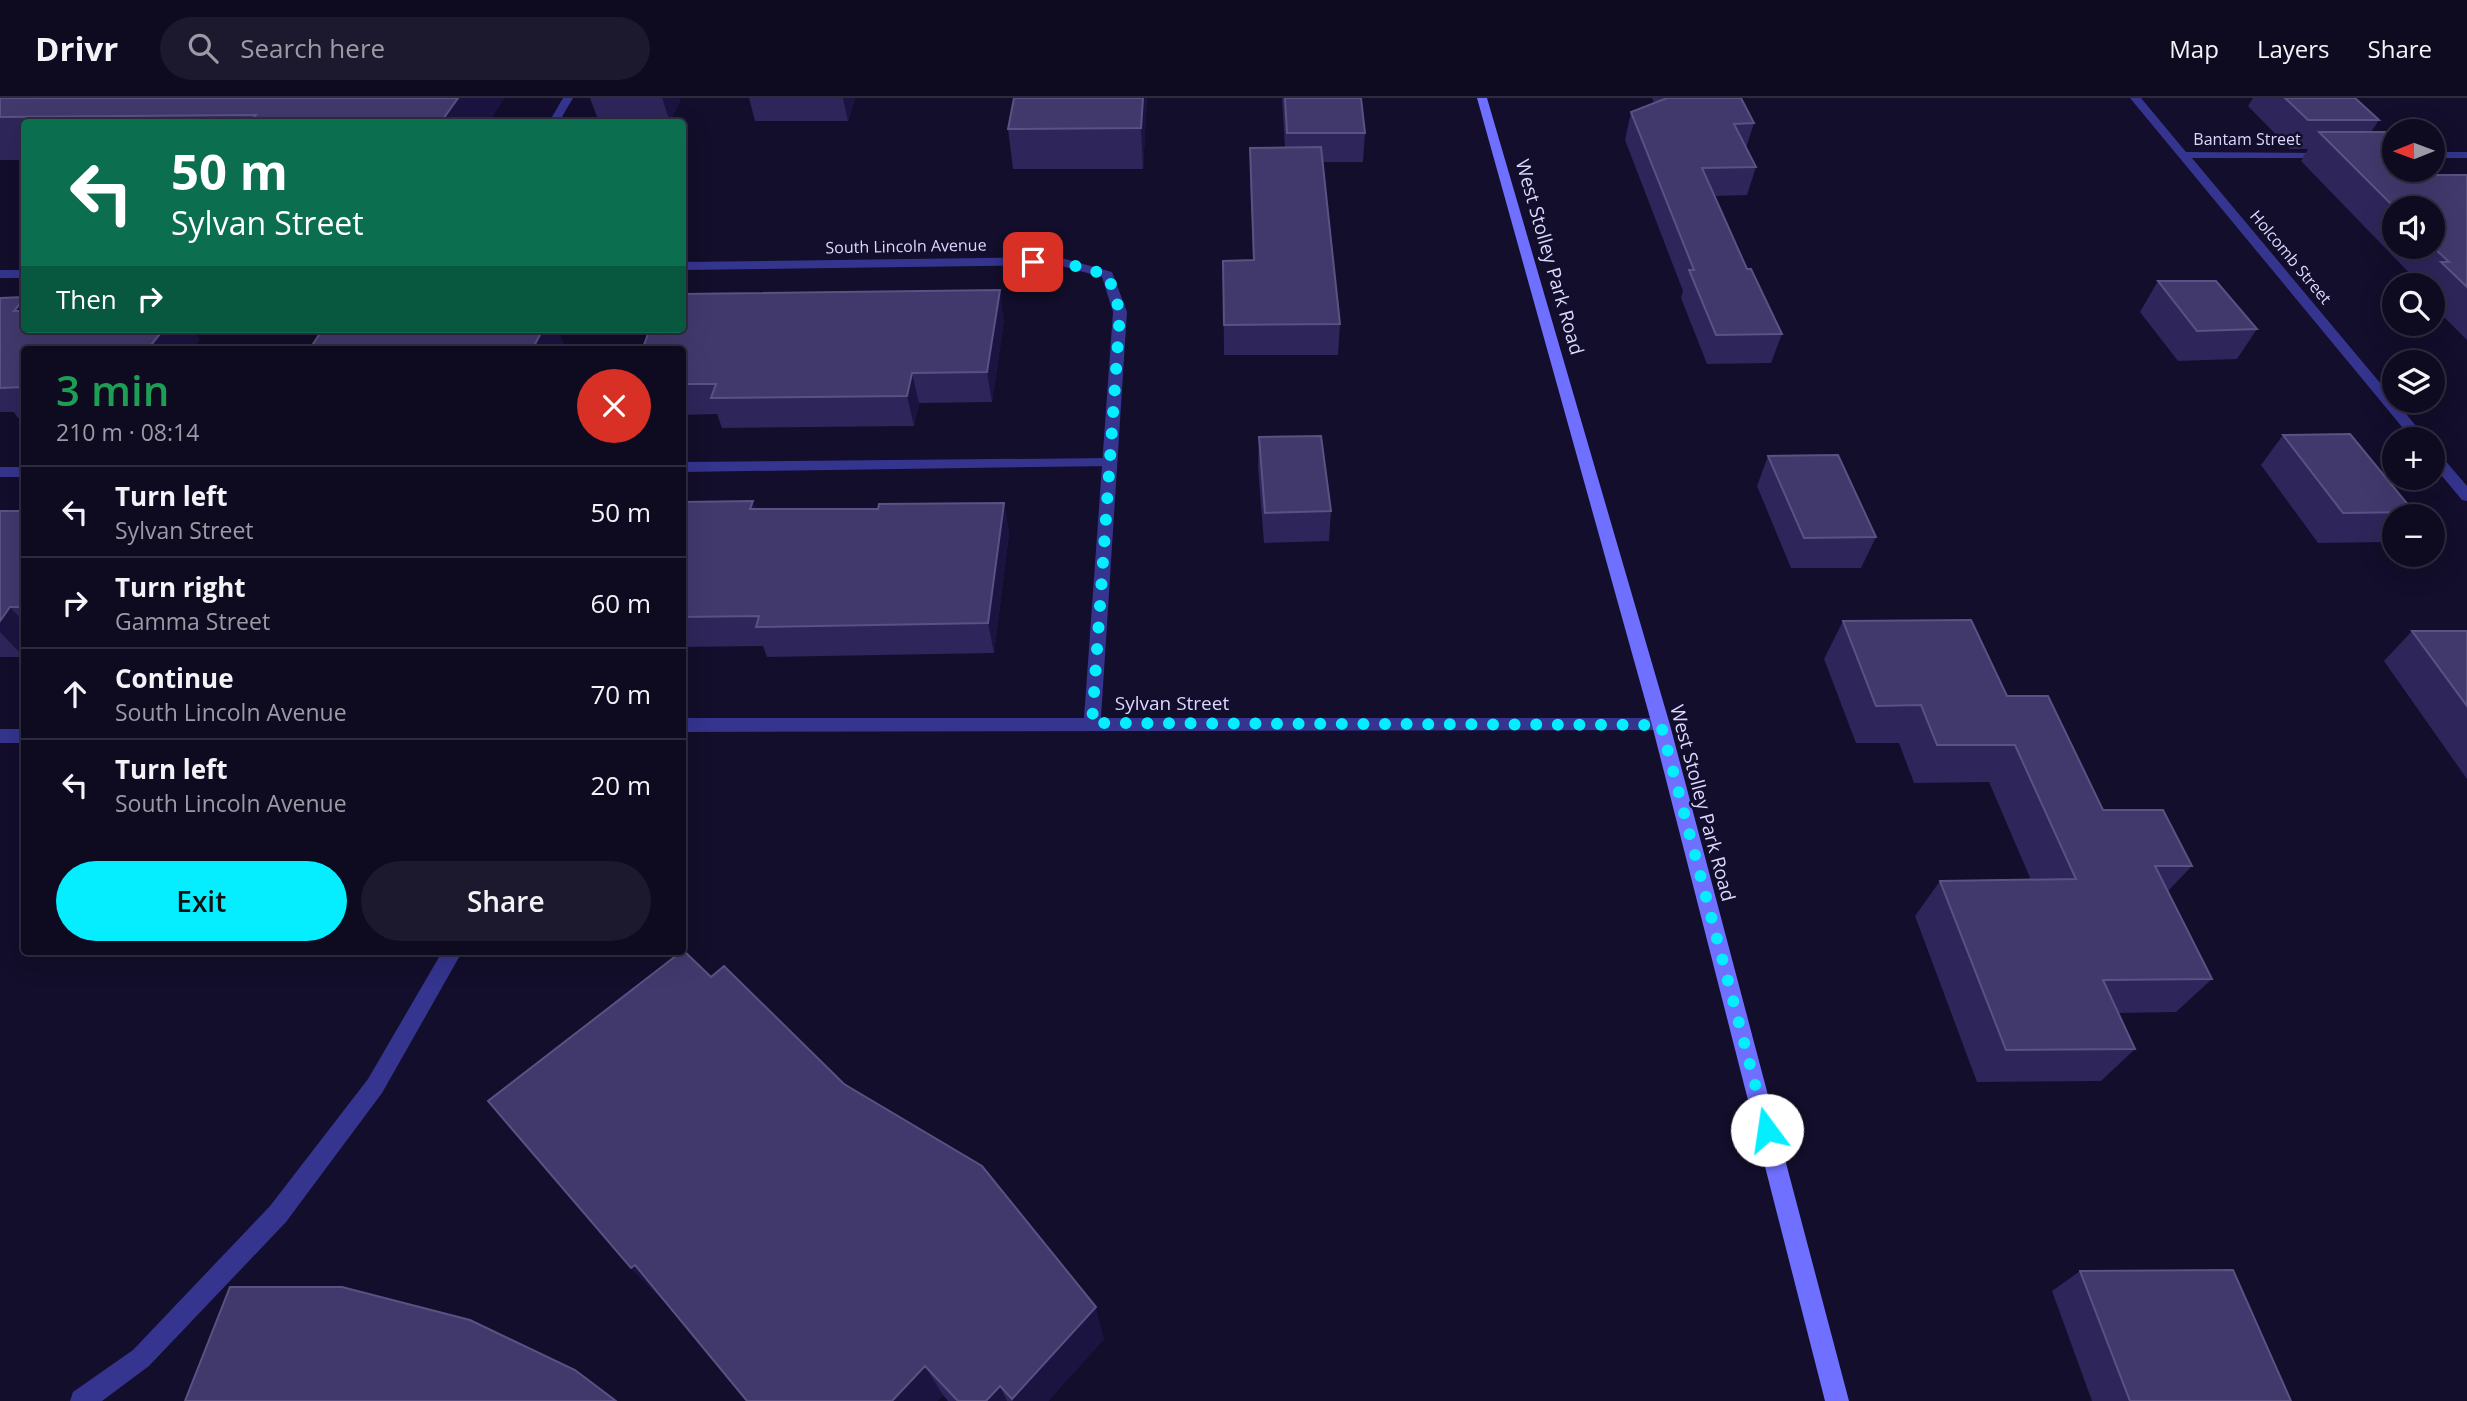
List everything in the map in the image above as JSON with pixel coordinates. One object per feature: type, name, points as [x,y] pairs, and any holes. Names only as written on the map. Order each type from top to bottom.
[{"type":"main road","name":"West Stolley Park Road","points":[[1482,98],[1661,725],[1837,1401]]},
{"type":"street","points":[[556,119],[568,98]]},
{"type":"street","name":"Holcomb Street","points":[[2135,98],[2410,427]]},
{"type":"street","name":"Bantam Street","points":[[2183,155],[2341,155]]},
{"type":"street","points":[[2445,155],[2467,155]]},
{"type":"street","name":"South Lincoln Avenue","points":[[686,266],[1058,261],[1108,275],[1120,312],[1110,463]]},
{"type":"street","points":[[0,274],[21,274]]},
{"type":"street","points":[[686,467],[1110,463],[1092,723]]},
{"type":"street","points":[[2445,470],[2467,496]]},
{"type":"street","points":[[0,472],[21,472]]},
{"type":"street","name":"Sylvan Street","points":[[686,725],[1661,725]]},
{"type":"street","points":[[0,736],[21,736]]},
{"type":"street","points":[[82,1401],[141,1358],[278,1214],[375,1086],[450,955]]},
{"type":"building","points":[[0,98],[458,98],[443,119],[253,119],[256,115],[0,117]]},
{"type":"building","points":[[1014,98],[1143,98],[1141,128],[1008,129]]},
{"type":"building","points":[[1285,98],[1361,98],[1365,133],[1287,133]]},
{"type":"building","points":[[1667,98],[1741,98],[1754,123],[1734,124],[1756,167],[1702,168],[1747,269],[1751,269],[1782,334],[1716,335],[1689,270],[1694,270],[1631,112]]},
{"type":"building","points":[[2285,98],[2355,98],[2379,120],[2308,120]]},
{"type":"building","points":[[2319,132],[2382,132],[2382,182],[2445,182],[2445,175],[2467,175],[2467,287],[2441,262],[2449,262],[2445,258],[2445,196],[2383,196]]},
{"type":"building","points":[[1321,147],[1340,324],[1224,325],[1223,261],[1254,260],[1250,148]]},
{"type":"building","points":[[2158,281],[2216,281],[2257,329],[2197,331]]},
{"type":"building","points":[[1000,290],[987,372],[912,373],[907,396],[711,398],[716,384],[686,384],[686,346],[644,346],[648,333],[686,333],[686,294]]},
{"type":"building","points":[[21,297],[21,303],[14,311],[21,311],[21,333],[161,333],[150,346],[21,346],[21,387],[0,388],[0,298]]},
{"type":"building","points":[[320,333],[541,333],[534,346],[312,346]]},
{"type":"building","points":[[2350,434],[2382,473],[2382,490],[2396,490],[2407,504],[2382,504],[2382,512],[2343,513],[2283,435]]},
{"type":"building","points":[[1321,436],[1331,511],[1265,513],[1259,437]]},
{"type":"building","points":[[1838,455],[1876,537],[1804,538],[1768,456]]},
{"type":"building","points":[[753,501],[750,509],[878,509],[879,504],[1004,503],[988,623],[756,627],[759,616],[686,617],[686,502]]},
{"type":"building","points":[[0,511],[21,511],[21,607],[10,607],[0,621]]},
{"type":"building","points":[[1971,620],[2007,696],[2048,696],[2103,810],[2163,810],[2192,866],[2155,866],[2212,979],[2103,980],[2135,1049],[2006,1050],[1940,881],[2076,879],[2015,745],[1937,745],[1921,705],[1876,706],[1843,621]]},
{"type":"building","points":[[2412,631],[2467,631],[2467,706]]},
{"type":"building","points":[[686,953],[711,977],[724,966],[844,1084],[982,1166],[1096,1307],[1012,1399],[1000,1386],[986,1401],[958,1401],[925,1366],[892,1401],[747,1401],[635,1265],[631,1268],[488,1101],[677,955]]},
{"type":"building","points":[[2233,1270],[2291,1401],[2130,1401],[2080,1271]]},
{"type":"building","points":[[230,1287],[342,1287],[470,1320],[575,1370],[616,1401],[185,1401]]},
{"type":"route","points":[[1033,262],[1058,261],[1108,275],[1120,312],[1092,723],[1661,725],[1767,1130]]}]
